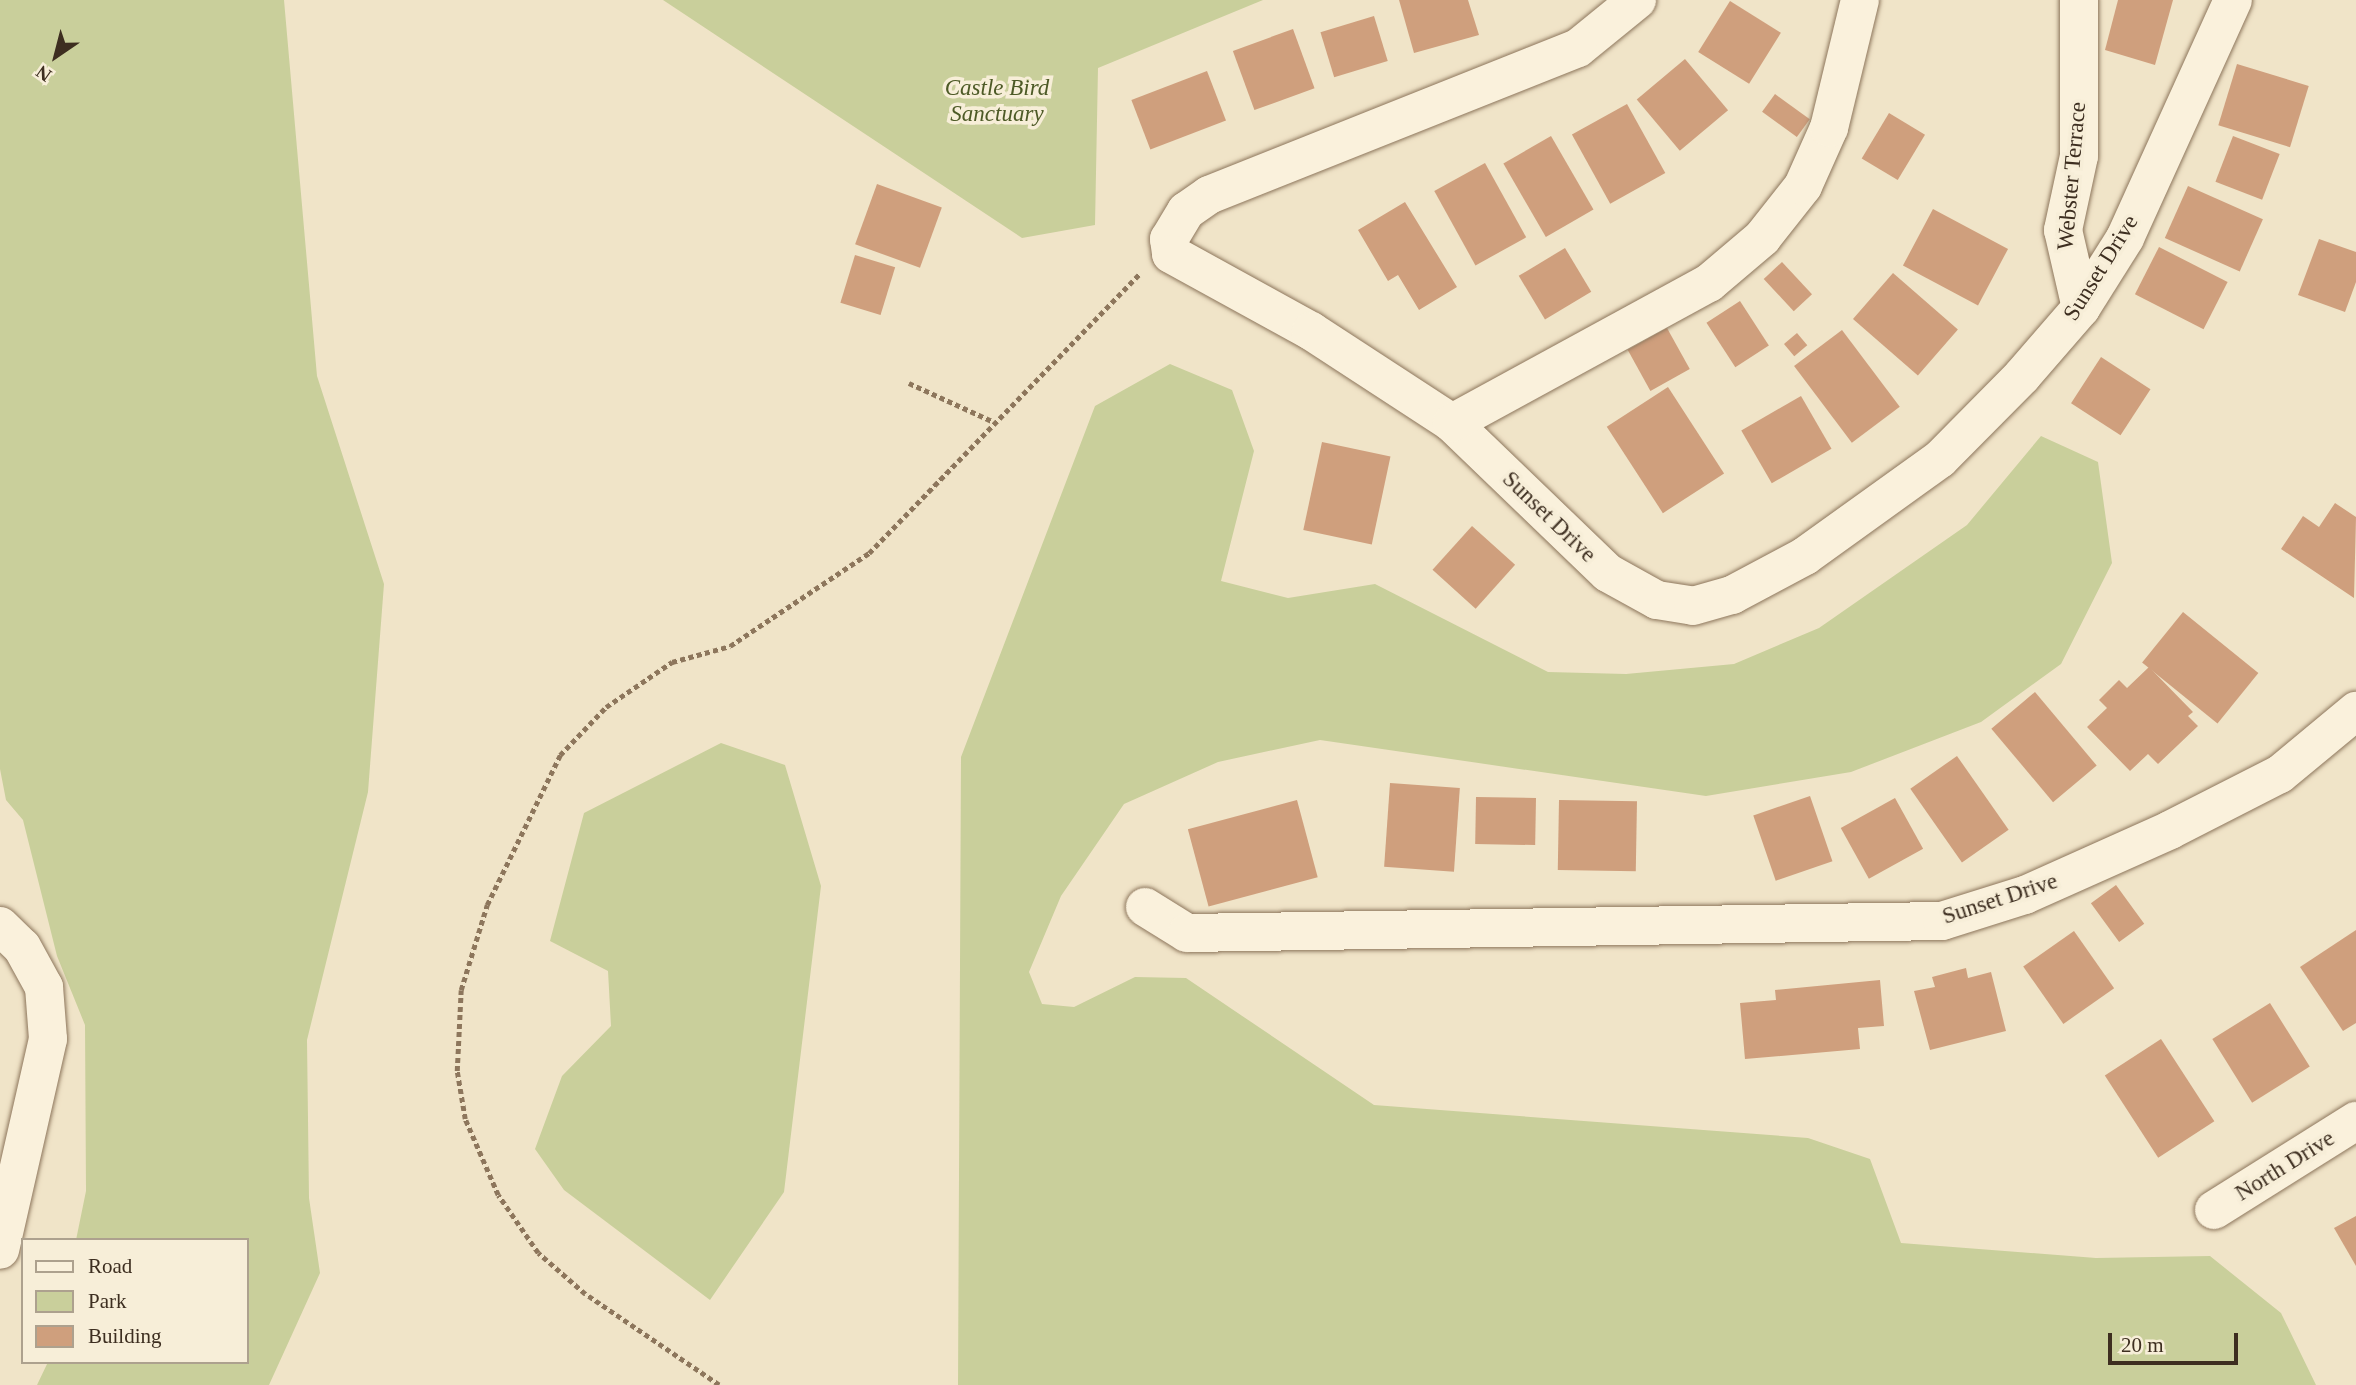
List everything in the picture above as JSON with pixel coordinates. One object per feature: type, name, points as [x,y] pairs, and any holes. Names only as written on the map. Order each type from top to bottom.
[{"type":"street","points":[[1171,254],[1169,239],[1186,211],[1209,195],[1578,48],[1637,0]]},
{"type":"street","points":[[1452,423],[1709,283],[1762,238],[1802,186],[1829,128],[1860,0]]},
{"type":"street","name":"Webster Terrace","points":[[2080,0],[2079,156],[2063,230],[2081,308]]},
{"type":"street","name":"Sunset Drive","points":[[1171,254],[1311,331],[1452,423],[1608,573],[1657,600],[1693,606],[1732,595],[1805,556],[1940,459],[2081,308],[2125,238],[2233,0]]},
{"type":"street","name":"Sunset Drive","points":[[1144,907],[1187,933],[1942,921],[2025,895],[2170,830],[2280,774],[2356,711]]},
{"type":"street","points":[[0,926],[22,947],[44,987],[48,1039],[0,1250]]},
{"type":"street","name":"North Drive","points":[[2214,1210],[2356,1121]]},
{"type":"path","points":[[719,1385],[586,1294],[538,1253],[498,1195],[465,1119],[457,1071],[461,990],[487,905],[561,755],[606,707],[672,662],[730,646],[869,553],[1133,277],[1171,254]]},
{"type":"path","points":[[909,383],[994,422]]},
{"type":"green space","points":[[0,0],[284,0],[317,376],[384,584],[368,792],[307,1040],[309,1198],[320,1273],[269,1385],[37,1385],[47,1364],[248,1364],[248,1238],[76,1238],[86,1191],[85,1025],[57,956],[23,820],[6,800],[0,769]]},
{"type":"green space","name":"Castle Bird Sanctuary","points":[[663,0],[1263,0],[1098,68],[1095,225],[1022,238]]},
{"type":"green space","points":[[1170,364],[1232,390],[1254,451],[1221,581],[1288,598],[1375,584],[1548,672],[1626,674],[1734,664],[1819,628],[1967,525],[2041,436],[2098,462],[2112,563],[2061,664],[1981,722],[1851,772],[1706,796],[1320,740],[1218,762],[1124,804],[1061,896],[1029,972],[1042,1004],[1074,1007],[1135,977],[1186,978],[1374,1105],[1808,1138],[1870,1159],[1901,1243],[2096,1258],[2210,1256],[2281,1313],[2316,1385],[958,1385],[961,757],[1095,406]]},
{"type":"green space","points":[[721,743],[785,765],[821,886],[784,1192],[710,1300],[564,1190],[535,1149],[562,1076],[611,1026],[608,971],[550,941],[584,813]]},
{"type":"building","points":[[1399,0],[1468,0],[1479,35],[1414,53]]},
{"type":"building","points":[[2118,0],[2173,0],[2155,65],[2105,50]]},
{"type":"building","points":[[1730,1],[1781,33],[1749,84],[1698,52]]},
{"type":"building","points":[[1374,16],[1388,61],[1334,77],[1320,32]]},
{"type":"building","points":[[1293,29],[1315,88],[1254,110],[1233,51]]},
{"type":"building","points":[[1685,59],[1728,110],[1680,151],[1637,99]]},
{"type":"building","points":[[2237,64],[2309,86],[2290,147],[2218,125]]},
{"type":"building","points":[[1207,71],[1226,120],[1150,150],[1131,100]]},
{"type":"building","points":[[1775,94],[1810,119],[1797,137],[1762,112]]},
{"type":"building","points":[[1627,104],[1665,173],[1610,204],[1572,135]]},
{"type":"building","points":[[1889,113],[1925,135],[1898,180],[1862,158]]},
{"type":"building","points":[[1551,136],[1594,210],[1546,237],[1503,164]]},
{"type":"building","points":[[2233,136],[2280,154],[2262,200],[2215,182]]},
{"type":"building","points":[[1485,163],[1526,237],[1475,265],[1434,191]]},
{"type":"building","points":[[877,184],[942,208],[920,268],[855,244]]},
{"type":"building","points":[[2188,186],[2263,219],[2240,271],[2165,238]]},
{"type":"building","points":[[1405,202],[1457,287],[1419,310],[1398,275],[1388,281],[1358,230]]},
{"type":"building","points":[[1933,209],[2008,249],[1978,305],[1903,266]]},
{"type":"building","points":[[2319,239],[2356,252],[2356,282],[2345,312],[2298,295]]},
{"type":"building","points":[[2159,247],[2228,282],[2204,329],[2135,294]]},
{"type":"building","points":[[1565,248],[1591,292],[1545,320],[1519,276]]},
{"type":"building","points":[[855,255],[895,267],[881,315],[840,303]]},
{"type":"building","points":[[1782,262],[1812,294],[1794,311],[1764,279]]},
{"type":"building","points":[[1893,273],[1958,329],[1918,375],[1853,319]]},
{"type":"building","points":[[1740,301],[1769,345],[1735,367],[1706,323]]},
{"type":"building","points":[[1667,328],[1690,369],[1650,391],[1628,350]]},
{"type":"building","points":[[1842,330],[1900,407],[1852,443],[1794,366]]},
{"type":"building","points":[[1797,333],[1807,345],[1794,356],[1784,344]]},
{"type":"building","points":[[2101,357],[2150,389],[2121,435],[2071,403]]},
{"type":"building","points":[[1668,387],[1724,473],[1663,513],[1607,427]]},
{"type":"building","points":[[1801,396],[1832,449],[1772,483],[1741,430]]},
{"type":"building","points":[[1322,442],[1390,457],[1372,545],[1303,530]]},
{"type":"building","points":[[2335,503],[2356,517],[2354,598],[2281,549],[2303,516],[2319,527]]},
{"type":"building","points":[[1472,526],[1515,565],[1476,609],[1433,570]]},
{"type":"building","points":[[2183,612],[2258,673],[2217,724],[2142,663]]},
{"type":"building","points":[[2149,667],[2193,712],[2188,716],[2198,726],[2158,764],[2148,754],[2130,771],[2087,727],[2107,708],[2099,700],[2119,680],[2127,688]]},
{"type":"building","points":[[2035,692],[2097,766],[2053,802],[1991,729]]},
{"type":"building","points":[[1957,756],[2009,830],[1962,862],[1910,789]]},
{"type":"building","points":[[1390,783],[1460,788],[1454,872],[1384,867]]},
{"type":"building","points":[[1810,796],[1832,861],[1776,881],[1753,816]]},
{"type":"building","points":[[1476,797],[1536,798],[1535,845],[1475,844]]},
{"type":"building","points":[[1895,798],[1923,849],[1869,879],[1841,828]]},
{"type":"building","points":[[1297,800],[1318,877],[1209,907],[1188,829]]},
{"type":"building","points":[[1559,800],[1637,801],[1636,871],[1558,870]]},
{"type":"building","points":[[2116,885],[2144,924],[2119,942],[2091,903]]},
{"type":"building","points":[[2356,930],[2356,1023],[2343,1031],[2300,967]]},
{"type":"building","points":[[2074,931],[2114,988],[2063,1024],[2023,967]]},
{"type":"building","points":[[1966,968],[1968,978],[1991,972],[2006,1031],[1930,1050],[1914,991],[1935,987],[1932,977]]},
{"type":"building","points":[[1880,980],[1884,1026],[1858,1028],[1860,1049],[1745,1059],[1740,1003],[1776,1000],[1775,990]]},
{"type":"building","points":[[2270,1003],[2310,1067],[2252,1103],[2212,1039]]},
{"type":"building","points":[[2161,1039],[2214,1121],[2158,1158],[2105,1075]]},
{"type":"building","points":[[2356,1216],[2356,1266],[2334,1228]]}]
